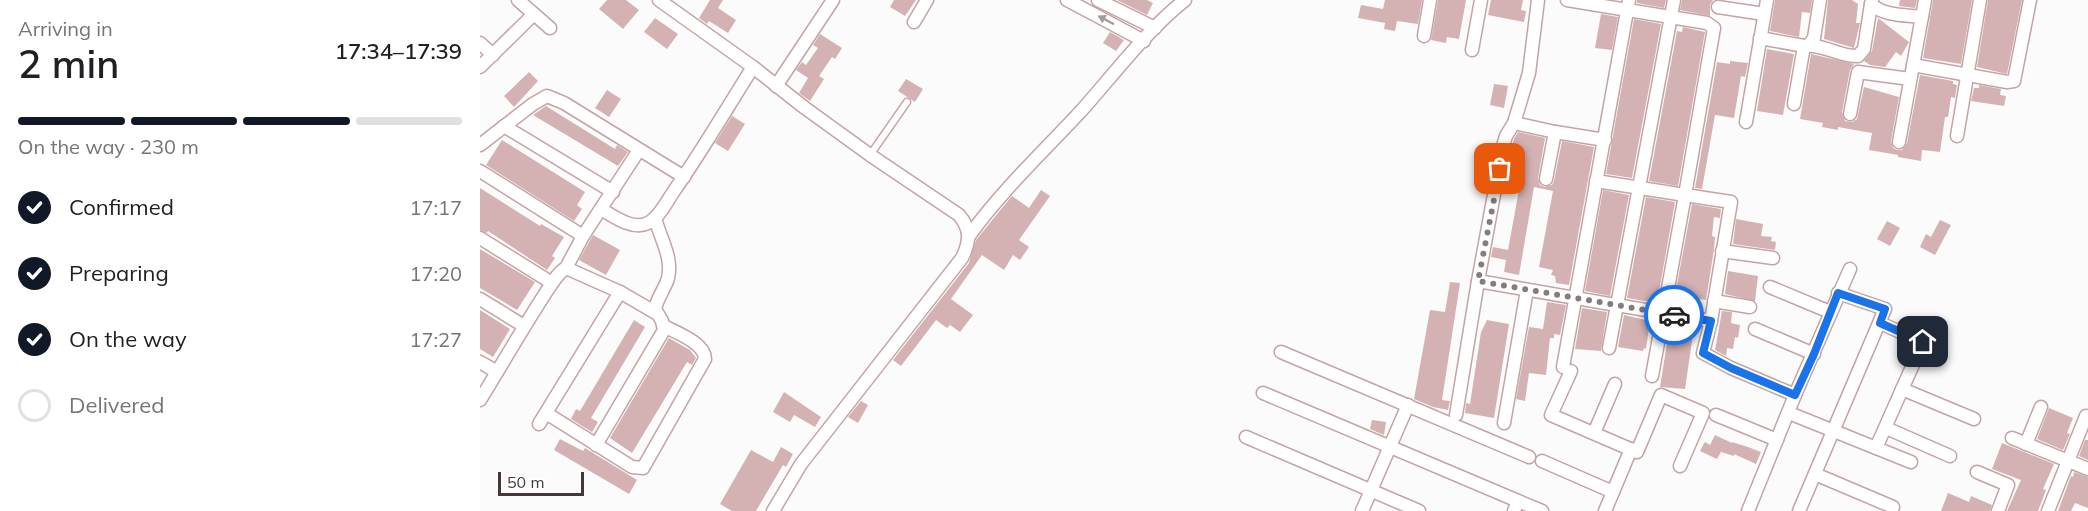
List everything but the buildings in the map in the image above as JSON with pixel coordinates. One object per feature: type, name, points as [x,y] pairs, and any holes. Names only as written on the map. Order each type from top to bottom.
[{"type":"street","points":[[519,0],[550,28]]},
{"type":"street","points":[[659,0],[870,155],[960,215],[969,236],[969,242],[962,258],[801,464],[773,511]]},
{"type":"street","points":[[776,86],[833,0]]},
{"type":"street","points":[[914,22],[927,0]]},
{"type":"street","points":[[1067,0],[1144,40]]},
{"type":"street","points":[[1098,0],[1155,28]]},
{"type":"street","points":[[969,236],[985,214],[1144,40],[1185,0]]},
{"type":"street","points":[[1424,36],[1430,0]]},
{"type":"street","points":[[1472,50],[1481,0]]},
{"type":"street","points":[[1455,415],[1503,146],[1514,123],[1529,73],[1538,0]]},
{"type":"street","points":[[1567,0],[1628,5],[1670,18],[1712,25]]},
{"type":"street","points":[[1609,348],[1674,0]]},
{"type":"street","points":[[1746,122],[1767,0]]},
{"type":"street","points":[[1794,104],[1807,45],[1814,38],[1820,0]]},
{"type":"street","points":[[1899,142],[1925,0]]},
{"type":"street","points":[[1957,136],[1980,0]]},
{"type":"street","points":[[1913,65],[2007,82],[2014,81],[2030,0]]},
{"type":"street","points":[[1760,38],[1807,45],[1854,56],[1861,55],[1872,2]]},
{"type":"street","points":[[1872,2],[1874,7],[1883,11],[1922,17]]},
{"type":"street","points":[[1652,376],[1704,92],[1714,28],[1712,25],[1719,3],[1764,14]]},
{"type":"street","points":[[1628,5],[1575,298],[1567,369],[1551,415],[1637,452],[1661,395],[1703,413],[1680,466]]},
{"type":"street","points":[[480,67],[534,14]]},
{"type":"street","points":[[480,43],[493,55]]},
{"type":"street","points":[[601,209],[624,222],[640,225],[648,224],[655,218],[684,177],[753,67]]},
{"type":"street","points":[[1850,114],[1858,72],[1910,79]]},
{"type":"street","points":[[480,145],[532,104],[547,96],[564,103],[684,177]]},
{"type":"street","points":[[1514,123],[1605,140]]},
{"type":"street","points":[[504,126],[613,192]]},
{"type":"street","points":[[1546,179],[1555,132]]},
{"type":"street","points":[[480,400],[524,326],[552,283],[566,268],[583,236],[639,150]]},
{"type":"street","points":[[480,171],[583,236]]},
{"type":"street","points":[[1596,181],[1731,202],[1711,321],[1703,353],[1731,368],[1795,395]]},
{"type":"street","points":[[655,218],[659,236],[668,254],[669,266],[668,280],[656,303],[656,313]]},
{"type":"street","points":[[480,238],[552,283]]},
{"type":"street","points":[[1722,251],[1773,258]]},
{"type":"street","points":[[566,268],[620,292],[656,313],[664,326],[704,352],[705,359],[646,466],[640,469],[632,467],[596,445],[542,419],[620,292]]},
{"type":"street","points":[[1748,511],[1850,268]]},
{"type":"street","points":[[1478,281],[1711,321]]},
{"type":"street","points":[[1770,287],[1830,312]]},
{"type":"street","points":[[1504,423],[1527,290]]},
{"type":"street","points":[[1799,511],[1885,309],[1838,293]]},
{"type":"street","points":[[480,299],[524,326]]},
{"type":"street","points":[[1714,301],[1750,307]]},
{"type":"street","points":[[1876,448],[1923,342],[1880,323]]},
{"type":"street","points":[[596,445],[660,338],[664,326]]},
{"type":"street","points":[[1755,329],[1814,354]]},
{"type":"street","points":[[1281,352],[1529,457]]},
{"type":"street","points":[[480,362],[497,372]]},
{"type":"street","points":[[1594,433],[1615,384]]},
{"type":"street","points":[[1902,389],[1974,419]]},
{"type":"street","points":[[1263,393],[1390,447],[1516,506],[1542,511]]},
{"type":"street","points":[[1362,511],[1408,405]]},
{"type":"street","points":[[2026,444],[2041,407]]},
{"type":"street","points":[[1789,413],[1911,462]]},
{"type":"street","points":[[1716,415],[1777,440]]},
{"type":"street","points":[[2048,511],[2086,416],[2088,417]]},
{"type":"street","points":[[1886,428],[1950,456]]},
{"type":"street","points":[[1245,437],[1419,511]]},
{"type":"street","points":[[2012,438],[2088,469]]},
{"type":"street","points":[[1605,511],[1631,449]]},
{"type":"street","points":[[1542,461],[1613,492]]},
{"type":"street","points":[[1977,472],[2008,485],[1998,511]]},
{"type":"street","points":[[1815,474],[1893,507]]},
{"type":"lane","points":[[870,155],[907,102]]},
{"type":"way so far","points":[[1500,169],[1478,281],[1674,315]]},
{"type":"route","points":[[1674,315],[1711,321],[1703,353],[1731,368],[1795,395],[1838,293],[1885,309],[1880,323],[1923,342]]}]
